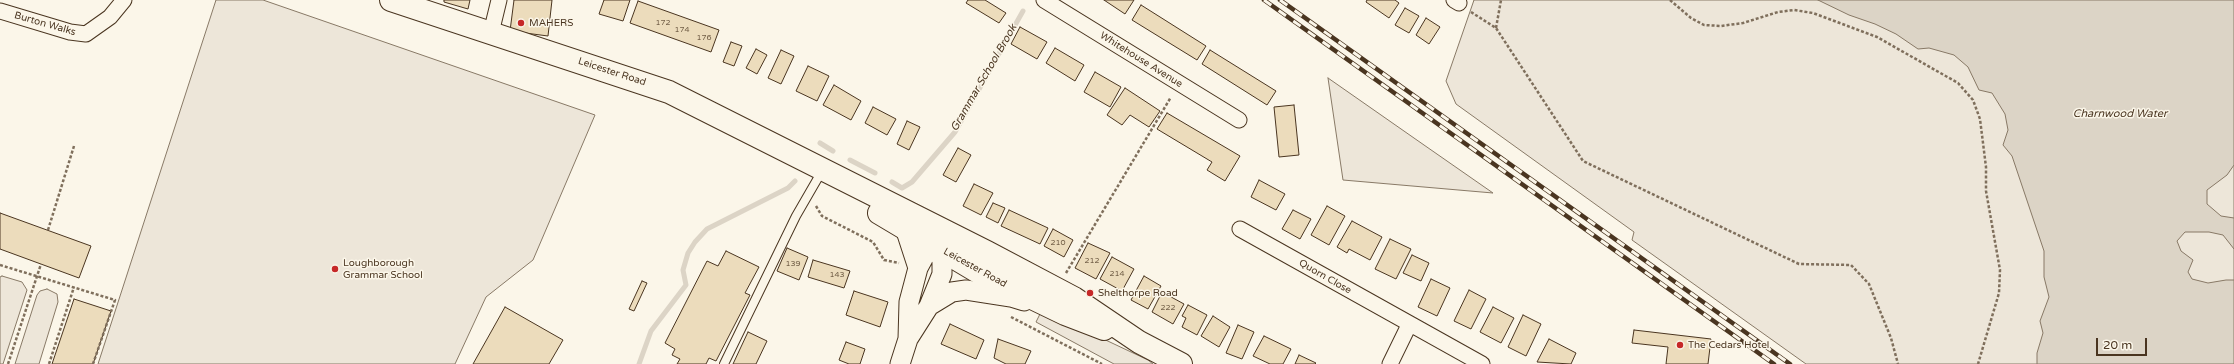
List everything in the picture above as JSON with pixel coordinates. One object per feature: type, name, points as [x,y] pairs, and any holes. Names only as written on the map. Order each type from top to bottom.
[{"type":"highway","name":"Leicester Road","points":[[391,0],[669,92],[822,170],[908,221],[961,239],[1074,298],[1139,342],[1181,364]]},
{"type":"highway","name":"Leicester Road","points":[[908,221],[935,246],[978,272],[1065,314],[1139,342]]},
{"type":"street","name":"Burton Walks","points":[[0,11],[70,32],[86,34],[110,17],[124,0]]},
{"type":"street","points":[[491,33],[499,0]]},
{"type":"street","name":"Whitehouse Avenue","points":[[1044,0],[1239,120]]},
{"type":"street","points":[[908,221],[918,268]]},
{"type":"street","name":"Quorn Close","points":[[1240,229],[1409,325],[1482,364]]},
{"type":"street","points":[[908,339],[909,302],[918,268],[926,253],[935,246],[946,240],[961,239]]},
{"type":"street","points":[[900,364],[908,339],[930,306],[942,274],[942,260],[935,246]]},
{"type":"street","points":[[930,306],[952,292],[966,290],[1011,297],[1065,314]]},
{"type":"street","points":[[1390,364],[1409,325]]},
{"type":"lane","points":[[724,364],[809,193],[822,170]]},
{"type":"path","points":[[1496,28],[1501,0]]},
{"type":"path","points":[[1670,0],[1691,18],[1704,25],[1721,26],[1743,23],[1778,12],[1794,10],[1813,13],[1877,37],[1958,83],[1973,100],[1980,119],[1986,167],[1986,191],[2000,270],[1999,293],[1978,364]]},
{"type":"path","points":[[1456,2],[1496,28],[1583,161],[1799,264],[1851,265],[1870,284],[1891,338],[1898,364]]},
{"type":"path","points":[[1056,289],[1179,84]]},
{"type":"path","points":[[48,230],[74,146]]},
{"type":"path","points":[[809,193],[822,216],[873,242],[884,260],[918,268]]},
{"type":"path","points":[[8,364],[41,264]]},
{"type":"path","points":[[0,265],[115,300],[93,364]]},
{"type":"path","points":[[49,364],[74,288]]},
{"type":"path","points":[[1005,314],[1102,364]]},
{"type":"shaded area","points":[[216,0],[263,0],[595,115],[533,260],[486,297],[455,364],[98,364]]},
{"type":"shaded area","points":[[1474,0],[2234,0],[2234,364],[1806,364],[1632,240],[1634,232],[1456,104],[1446,81]]},
{"type":"shaded area","points":[[1328,78],[1424,145],[1493,193],[1343,180]]},
{"type":"shaded area","points":[[2,276],[22,282],[27,290],[3,364],[0,364],[0,277]]},
{"type":"shaded area","points":[[47,289],[57,294],[58,302],[39,364],[15,364],[37,295],[40,291]]},
{"type":"shaded area","points":[[1042,310],[1148,360],[1153,364],[1114,364],[1036,322]]},
{"type":"water","name":"Charnwood Water","points":[[1818,0],[2234,0],[2234,165],[2227,175],[2207,190],[2207,204],[2221,216],[2234,218],[2234,249],[2223,235],[2209,232],[2185,232],[2177,241],[2181,251],[2193,260],[2188,272],[2192,279],[2208,283],[2234,280],[2234,364],[2037,364],[2037,353],[2043,333],[2040,321],[2049,297],[2044,277],[2044,251],[2012,156],[2003,145],[2008,130],[2005,114],[1992,93],[1979,90],[1968,67],[1954,55],[1929,48],[1918,49],[1896,34],[1875,24],[1849,15]]},
{"type":"building","points":[[444,0],[470,0],[468,9],[444,2]]},
{"type":"building","points":[[514,0],[552,0],[548,36],[510,31]]},
{"type":"building","points":[[604,0],[630,0],[623,21],[599,14]]},
{"type":"building","points":[[968,0],[985,0],[1006,13],[999,23],[966,3]]},
{"type":"building","points":[[1104,0],[1134,0],[1125,14]]},
{"type":"building","points":[[1367,0],[1395,0],[1399,3],[1389,18],[1366,2]]},
{"type":"building","points":[[638,1],[719,30],[711,52],[630,23]]},
{"type":"building","points":[[1141,5],[1206,46],[1197,60],[1132,20]]},
{"type":"building","points":[[1405,8],[1419,16],[1409,33],[1395,25]]},
{"type":"building","points":[[1426,18],[1440,27],[1429,44],[1416,35]]},
{"type":"building","points":[[1020,27],[1047,42],[1037,59],[1011,44]]},
{"type":"building","points":[[731,42],[742,46],[734,66],[723,62]]},
{"type":"building","points":[[1055,48],[1084,65],[1075,81],[1046,63]]},
{"type":"building","points":[[756,49],[767,55],[757,74],[746,68]]},
{"type":"building","points":[[781,50],[794,56],[781,84],[768,78]]},
{"type":"building","points":[[1210,50],[1276,91],[1267,105],[1202,64]]},
{"type":"building","points":[[808,66],[829,76],[817,101],[796,91]]},
{"type":"building","points":[[1095,72],[1121,87],[1110,107],[1084,92]]},
{"type":"building","points":[[834,85],[861,101],[851,120],[823,105]]},
{"type":"building","points":[[1125,88],[1160,111],[1149,127],[1130,115],[1122,125],[1107,115]]},
{"type":"building","points":[[1294,105],[1299,155],[1279,157],[1274,107]]},
{"type":"building","points":[[873,107],[896,119],[887,135],[865,123]]},
{"type":"building","points":[[1167,113],[1240,156],[1225,181],[1207,170],[1212,162],[1157,129]]},
{"type":"building","points":[[907,121],[920,127],[909,150],[897,144]]},
{"type":"building","points":[[958,148],[971,155],[956,182],[943,175]]},
{"type":"building","points":[[1259,180],[1285,194],[1276,210],[1251,197]]},
{"type":"building","points":[[974,184],[993,193],[981,215],[963,206]]},
{"type":"building","points":[[993,203],[1005,208],[998,223],[986,217]]},
{"type":"building","points":[[1327,206],[1345,216],[1329,245],[1311,235]]},
{"type":"building","points":[[1009,210],[1048,228],[1040,244],[1001,226]]},
{"type":"building","points":[[1293,210],[1311,219],[1300,239],[1282,229]]},
{"type":"building","points":[[0,213],[91,246],[79,278],[0,249]]},
{"type":"building","points":[[1352,221],[1382,237],[1370,260],[1349,249],[1347,253],[1337,247]]},
{"type":"building","points":[[1053,229],[1073,240],[1064,257],[1044,246]]},
{"type":"building","points":[[1390,239],[1411,249],[1396,279],[1375,269]]},
{"type":"building","points":[[1088,243],[1110,253],[1096,279],[1075,268]]},
{"type":"building","points":[[787,248],[808,257],[799,280],[777,271]]},
{"type":"building","points":[[726,251],[759,267],[745,293],[750,295],[716,361],[709,358],[706,364],[677,364],[680,359],[672,355],[675,349],[665,343],[707,261],[718,266]]},
{"type":"building","points":[[1412,255],[1429,263],[1421,281],[1403,273]]},
{"type":"building","points":[[1112,257],[1134,269],[1122,291],[1100,279]]},
{"type":"building","points":[[813,260],[850,271],[844,288],[808,277]]},
{"type":"building","points":[[1144,276],[1161,286],[1148,309],[1131,300]]},
{"type":"building","points":[[1431,279],[1450,288],[1437,316],[1418,307]]},
{"type":"building","points":[[642,281],[647,283],[634,311],[629,309]]},
{"type":"building","points":[[1469,290],[1486,299],[1471,329],[1454,321]]},
{"type":"building","points":[[854,291],[888,302],[880,327],[846,315]]},
{"type":"building","points":[[1162,292],[1184,304],[1173,324],[1152,312]]},
{"type":"building","points":[[74,299],[111,311],[93,364],[52,364]]},
{"type":"building","points":[[1188,305],[1207,315],[1197,335],[1182,327],[1186,318],[1182,316]]},
{"type":"building","points":[[505,307],[563,340],[549,364],[473,364]]},
{"type":"building","points":[[1493,307],[1514,318],[1501,343],[1480,332]]},
{"type":"building","points":[[1523,315],[1541,324],[1526,356],[1508,347]]},
{"type":"building","points":[[1213,316],[1230,327],[1219,347],[1201,336]]},
{"type":"building","points":[[950,324],[984,340],[976,359],[941,344]]},
{"type":"building","points":[[1238,325],[1254,332],[1242,359],[1226,353]]},
{"type":"building","name":"The Cedars Hotel","points":[[1634,330],[1711,339],[1708,364],[1666,364],[1668,347],[1632,343]]},
{"type":"building","points":[[748,332],[767,341],[756,364],[733,364]]},
{"type":"building","points":[[1264,336],[1291,349],[1283,364],[1270,364],[1253,356]]},
{"type":"building","points":[[998,339],[1031,351],[1025,364],[1006,364],[994,358]]},
{"type":"building","points":[[1549,339],[1576,353],[1571,364],[1537,362]]},
{"type":"building","points":[[846,342],[865,349],[860,364],[849,364],[839,360]]},
{"type":"building","points":[[1299,355],[1316,363],[1295,364]]},
{"type":"waterway","name":"Grammar School Brook","points":[[892,182],[902,188],[912,182],[955,132],[1023,11]]},
{"type":"waterway","name":"Grammar School Brook","points":[[820,143],[833,151]]},
{"type":"waterway","name":"Grammar School Brook","points":[[850,160],[875,173]]},
{"type":"waterway","name":"Grammar School Brook","points":[[639,364],[651,331],[686,285],[683,270],[688,253],[695,242],[707,229],[788,188],[795,181]]},
{"type":"railway","points":[[1264,0],[1774,364]]},
{"type":"railway","points":[[1280,0],[1790,364]]},
{"type":"place","name":"MAHERS","points":[[521,23]]},
{"type":"place","name":"Loughborough Grammar School","points":[[335,269]]},
{"type":"place","name":"Shelthorpe Road","points":[[1090,293]]},
{"type":"place","name":"The Cedars Hotel","points":[[1680,345]]}]
